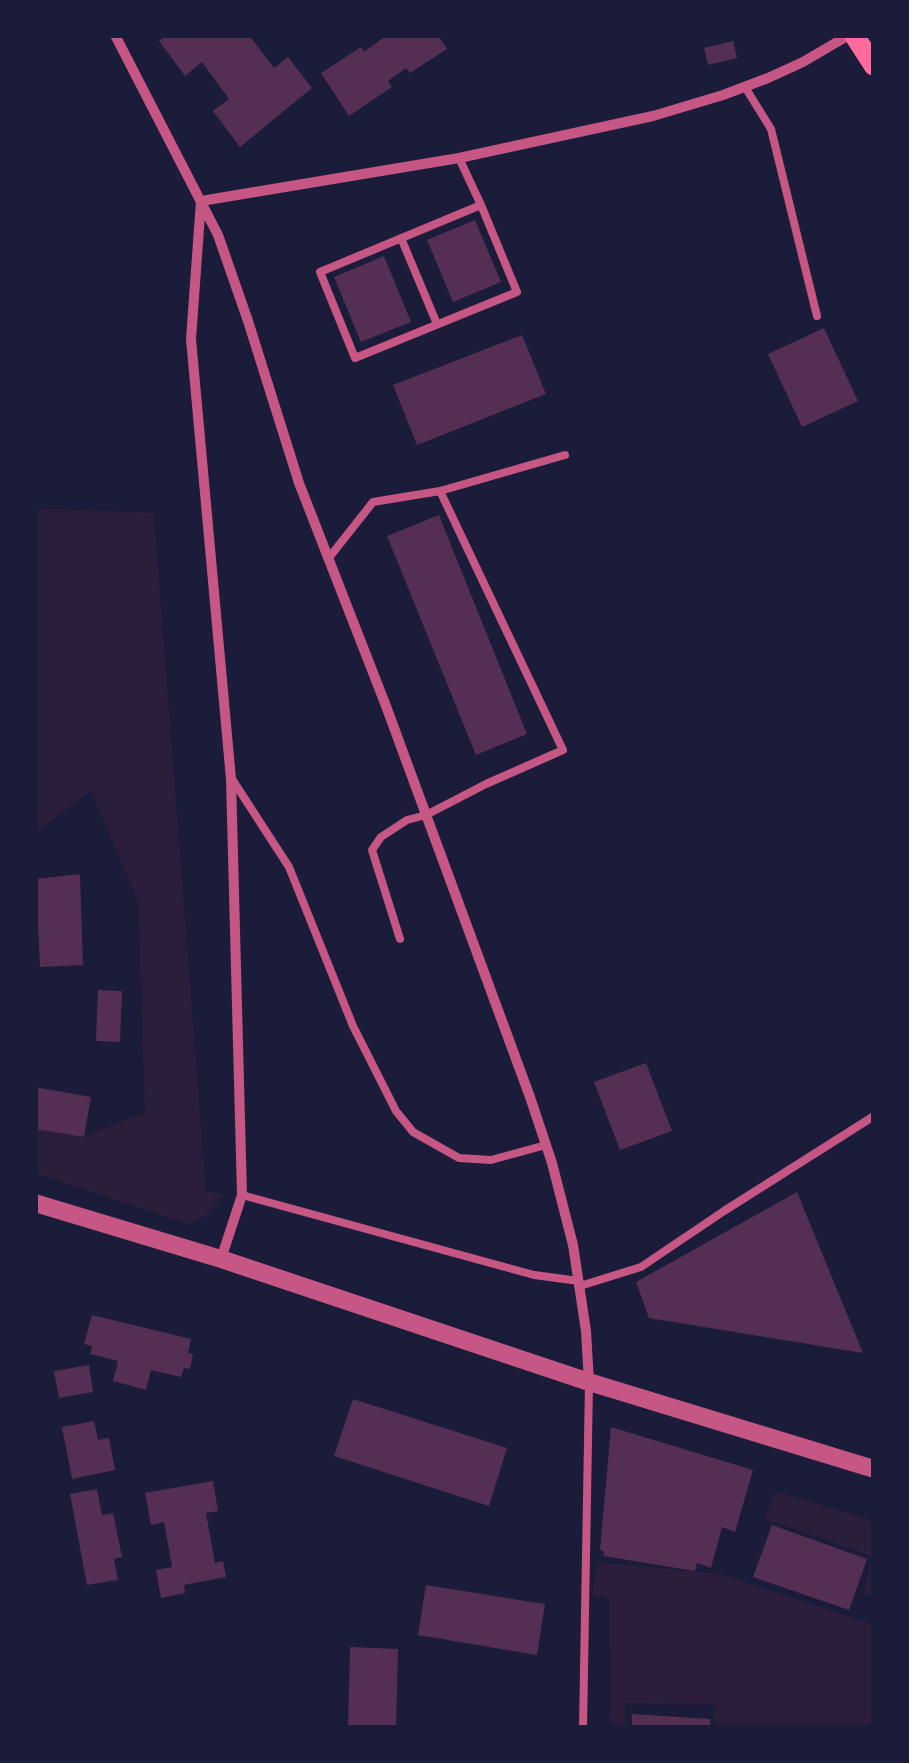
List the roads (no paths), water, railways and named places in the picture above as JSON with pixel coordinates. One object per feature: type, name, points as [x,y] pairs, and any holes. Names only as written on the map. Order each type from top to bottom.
[{"type":"main road","points":[[852,35],[874,66]]},
{"type":"street","points":[[115,35],[201,201],[232,271],[286,445],[546,1145],[566,1213],[579,1284],[589,1382]]},
{"type":"street","points":[[201,201],[459,158],[634,120],[745,87],[852,35]]},
{"type":"street","points":[[201,201],[191,340],[231,778],[242,1195],[221,1260]]},
{"type":"street","points":[[35,1203],[589,1382],[874,1468]]},
{"type":"lane","points":[[745,87],[771,129],[817,316]]},
{"type":"lane","points":[[459,158],[481,205],[516,292],[355,358],[320,272],[481,205]]},
{"type":"lane","points":[[401,238],[437,324]]},
{"type":"lane","points":[[328,560],[374,502],[440,491],[565,455]]},
{"type":"lane","points":[[400,939],[372,850],[380,836],[563,750],[440,491]]},
{"type":"lane","points":[[231,778],[290,867],[352,1026],[396,1111],[412,1132],[458,1158],[491,1160],[546,1145]]},
{"type":"lane","points":[[242,1195],[534,1276],[579,1284],[641,1268],[874,1116]]},
{"type":"lane","points":[[583,1728],[589,1382]]}]
